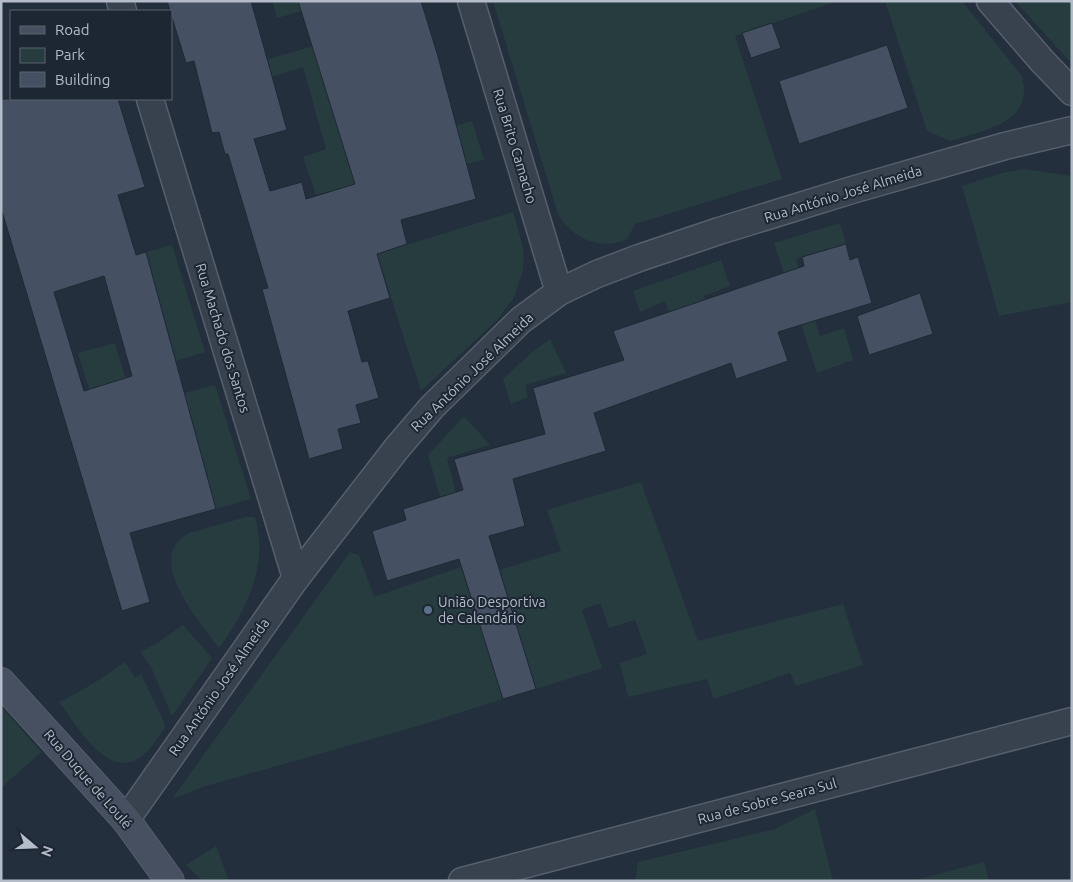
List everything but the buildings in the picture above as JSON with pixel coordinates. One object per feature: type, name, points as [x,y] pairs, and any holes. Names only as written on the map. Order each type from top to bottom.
[{"type":"street","name":"Rua Brito Camacho","points":[[471,1],[559,292]]},
{"type":"street","points":[[990,1],[1072,92]]},
{"type":"street","name":"Rua Machado dos Santos","points":[[150,100],[296,578]]},
{"type":"street","name":"Rua António José Almeida","points":[[126,820],[296,578],[370,481],[419,422],[522,320],[559,292],[639,258],[754,220],[1005,146],[1072,130]]},
{"type":"street","name":"Rua Duque de Loulé","points":[[1,682],[126,820],[170,881]]},
{"type":"street","name":"Rua de Sobre Seara Sul","points":[[462,881],[1072,721]]},
{"type":"green space","points":[[272,1],[299,1],[302,11],[277,18]]},
{"type":"green space","points":[[493,1],[838,1],[735,36],[782,179],[635,224],[627,239],[608,244],[593,242],[579,236],[567,226],[558,214]]},
{"type":"green space","points":[[885,1],[962,1],[1021,75],[1024,91],[1021,104],[1015,114],[992,128],[951,141],[927,131]]},
{"type":"green space","points":[[1015,1],[1072,1],[1072,64]]},
{"type":"green space","points":[[313,46],[347,157],[472,121],[484,160],[396,174],[316,195],[303,157],[326,149],[303,67],[237,88],[232,70]]},
{"type":"green space","points":[[1023,169],[1072,176],[1072,302],[999,316],[962,186],[1002,173]]},
{"type":"green space","points":[[513,212],[523,247],[524,261],[522,274],[513,299],[497,320],[421,391],[377,254]]},
{"type":"green space","points":[[840,223],[846,244],[796,259],[820,336],[844,328],[853,360],[817,373],[774,243]]},
{"type":"green space","points":[[172,245],[205,352],[176,361],[146,252]]},
{"type":"green space","points":[[721,260],[730,286],[704,296],[722,351],[687,365],[665,301],[640,312],[633,291]]},
{"type":"green space","points":[[550,339],[566,373],[525,385],[528,397],[511,404],[503,379],[532,352]]},
{"type":"green space","points":[[115,343],[125,378],[89,389],[78,353]]},
{"type":"green space","points":[[215,385],[251,499],[216,509],[195,432],[169,397]]},
{"type":"green space","points":[[464,416],[490,445],[447,458],[459,506],[444,510],[428,455]]},
{"type":"green space","points":[[641,482],[698,641],[843,604],[863,665],[796,686],[790,673],[714,699],[707,679],[628,697],[620,663],[647,654],[635,620],[609,628],[600,603],[582,610],[602,668],[536,689],[499,570],[561,551],[547,510]]},
{"type":"green space","points":[[246,517],[255,517],[259,535],[257,569],[253,586],[246,602],[219,648],[179,590],[173,573],[171,557],[176,544],[189,533]]},
{"type":"green space","points":[[350,552],[359,555],[374,597],[461,567],[503,699],[418,726],[206,786],[172,799]]},
{"type":"green space","points":[[183,625],[212,658],[172,716],[151,667],[140,652],[159,642]]},
{"type":"green space","points":[[125,662],[135,678],[141,674],[166,726],[155,743],[141,757],[128,762],[116,762],[94,747],[59,702],[93,684]]},
{"type":"green space","points":[[1,706],[41,752],[1,788]]},
{"type":"green space","points":[[815,809],[833,881],[635,881],[638,862],[775,829]]},
{"type":"green space","points":[[216,846],[229,881],[203,881],[186,865]]},
{"type":"green space","points":[[984,862],[989,881],[911,881]]},
{"type":"place","name":"União Desportiva de Calendário","points":[[428,610]]}]
